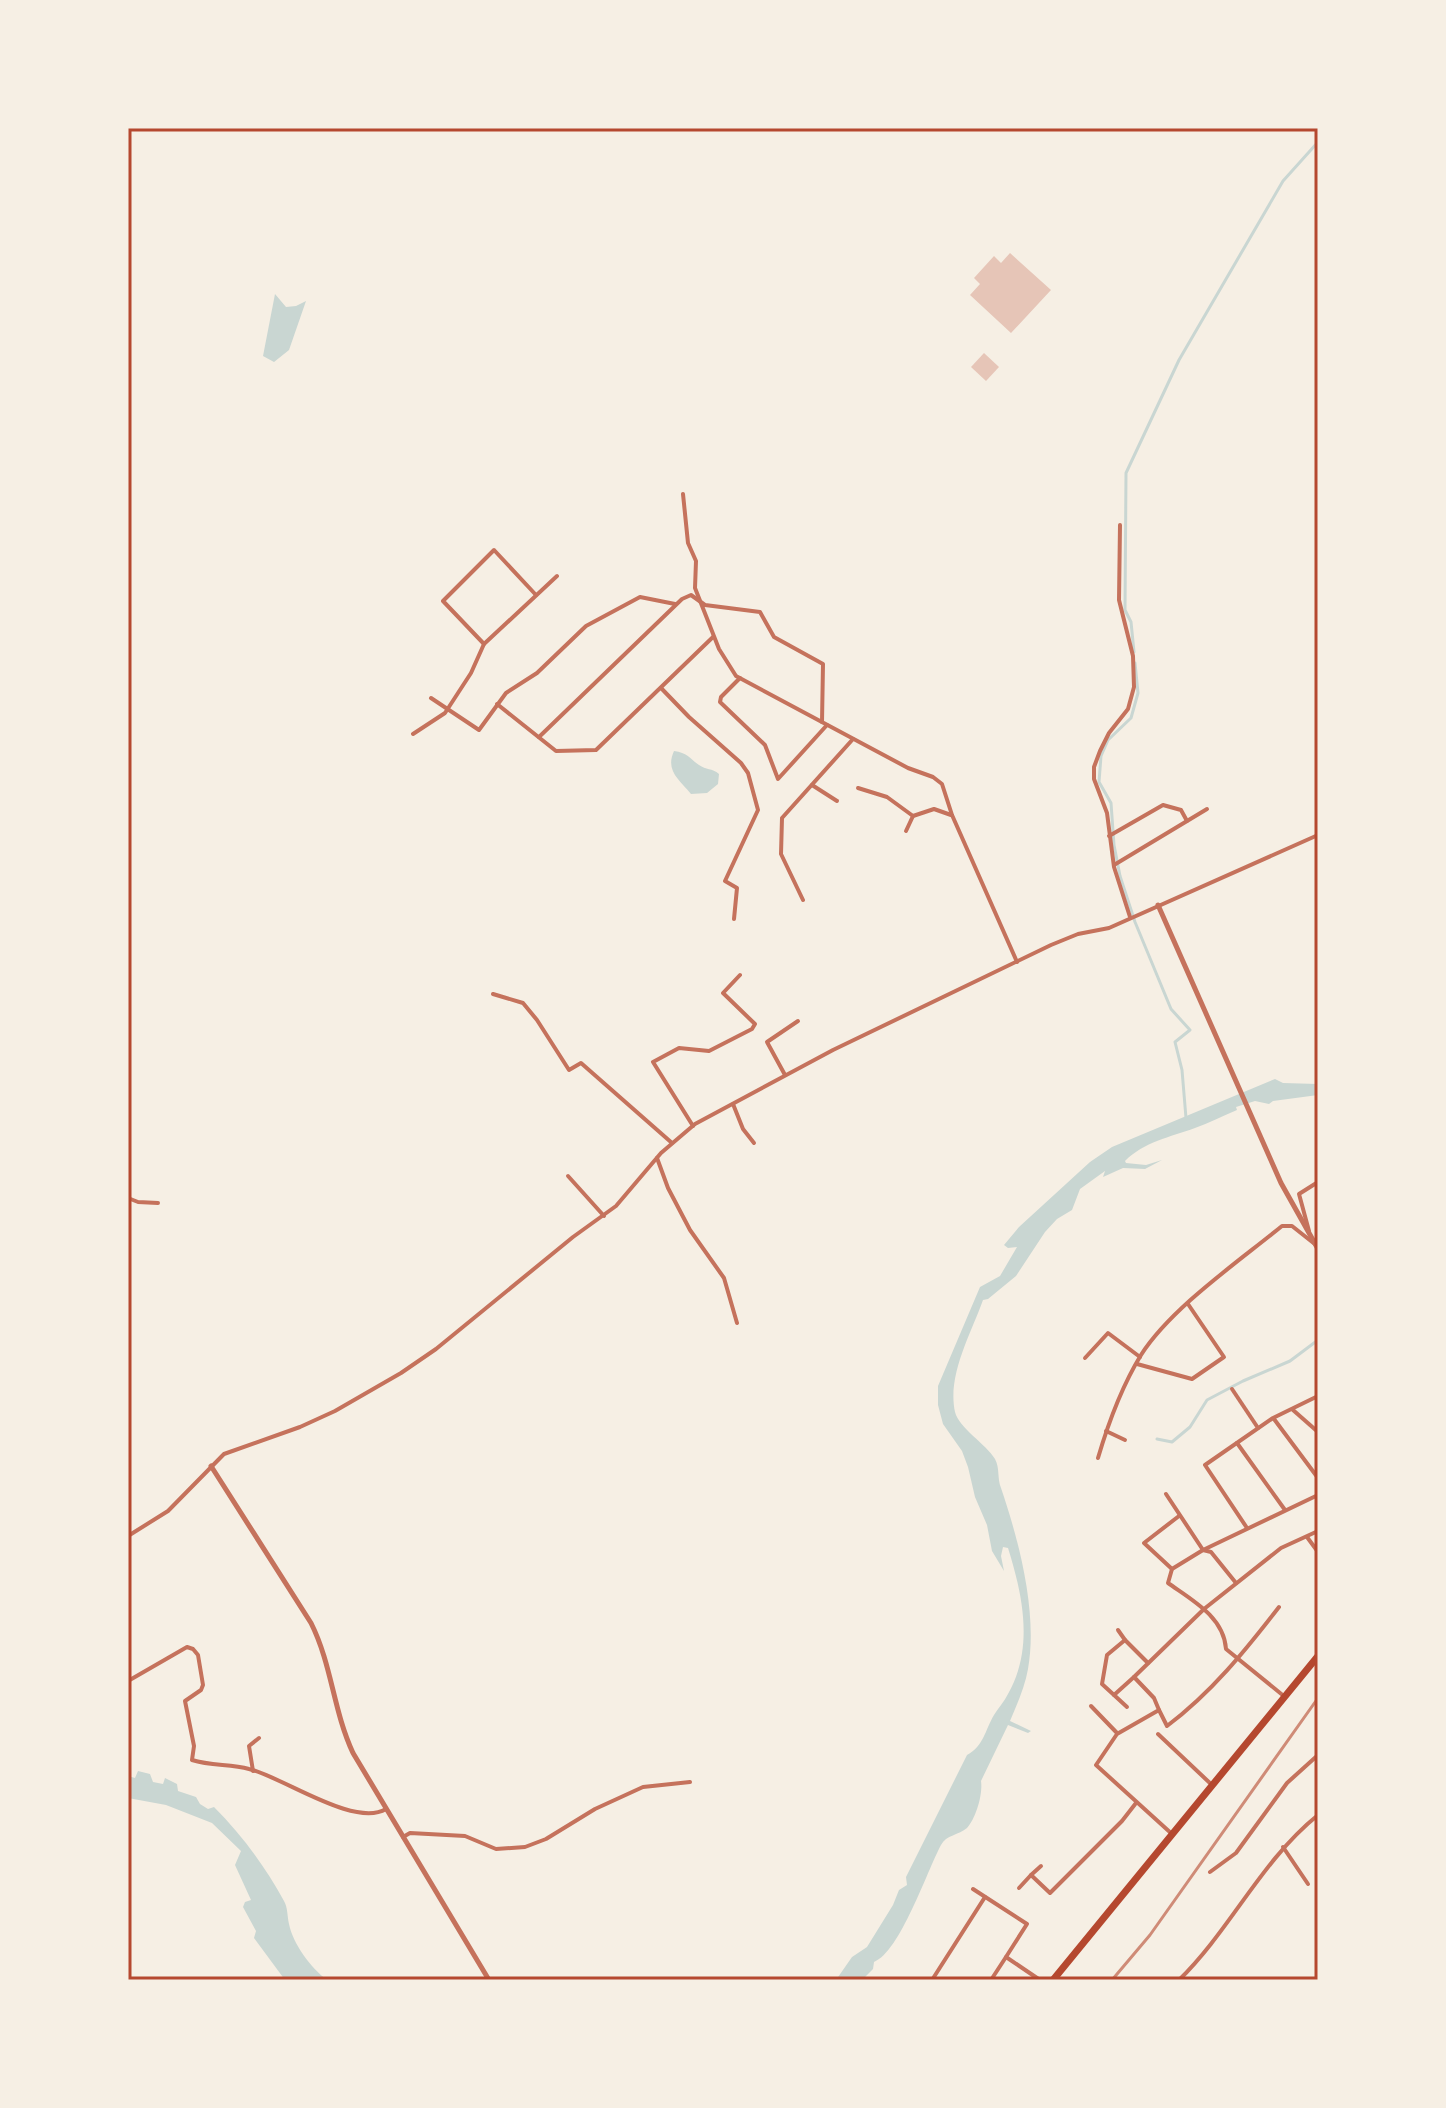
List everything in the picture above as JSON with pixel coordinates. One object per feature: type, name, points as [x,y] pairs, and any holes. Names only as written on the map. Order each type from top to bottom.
[{"type":"highway","points":[[1053,1980],[1318,1656]]},
{"type":"street","points":[[683,494],[688,543],[696,561],[695,588],[719,649],[740,678],[942,784],[952,815],[1017,962]]},
{"type":"street","points":[[1120,525],[1119,600],[1133,656],[1134,687],[1128,709],[1109,733],[1094,767],[1094,779],[1107,813],[1114,865],[1130,917]]},
{"type":"street","points":[[484,644],[443,601],[494,550],[536,595]]},
{"type":"street","points":[[413,734],[448,709],[471,673],[484,644],[557,576]]},
{"type":"street","points":[[539,737],[677,604],[691,595],[705,605],[760,612],[774,637],[823,664],[822,722]]},
{"type":"street","points":[[431,698],[479,730],[506,693],[537,673],[586,626],[640,597],[677,604]]},
{"type":"street","points":[[497,704],[556,751],[596,750],[713,636]]},
{"type":"street","points":[[740,678],[721,697],[720,702],[765,745],[778,779],[827,725]]},
{"type":"street","points":[[661,688],[748,773],[758,810],[725,881],[737,888],[734,919]]},
{"type":"street","points":[[803,900],[781,854],[782,818],[853,739]]},
{"type":"street","points":[[812,785],[837,801]]},
{"type":"street","points":[[858,788],[887,797],[913,816]]},
{"type":"street","points":[[1109,836],[1163,805],[1181,810],[1187,821]]},
{"type":"street","points":[[906,831],[913,816],[934,809],[952,815]]},
{"type":"street","points":[[1114,865],[1207,809]]},
{"type":"street","points":[[128,1536],[168,1511],[230,1450],[300,1427],[335,1411],[436,1349],[573,1237],[616,1206],[657,1157],[693,1126],[899,1017],[1017,962],[1078,934],[1109,928],[1318,835]]},
{"type":"street","points":[[1158,905],[1281,1183],[1317,1246]]},
{"type":"street","points":[[693,1126],[653,1062],[679,1048],[709,1051],[752,1029],[755,1024],[723,993],[740,975]]},
{"type":"street","points":[[493,994],[523,1003],[569,1070],[581,1063],[672,1143]]},
{"type":"street","points":[[785,1075],[767,1042],[798,1021]]},
{"type":"street","points":[[733,1104],[743,1129],[754,1143]]},
{"type":"street","points":[[657,1157],[668,1188],[690,1230],[724,1278],[737,1323]]},
{"type":"street","points":[[568,1176],[604,1216]]},
{"type":"street","points":[[1310,1236],[1299,1194],[1318,1182]]},
{"type":"street","points":[[128,1198],[158,1203]]},
{"type":"street","points":[[1098,1458],[1106,1431],[1140,1357],[1188,1304],[1282,1226],[1292,1226],[1317,1246]]},
{"type":"street","points":[[1137,1364],[1192,1379],[1224,1357],[1188,1304]]},
{"type":"street","points":[[1085,1358],[1108,1333],[1140,1357]]},
{"type":"street","points":[[1232,1389],[1258,1428]]},
{"type":"street","points":[[1247,1528],[1205,1465],[1273,1418],[1318,1396]]},
{"type":"street","points":[[1292,1410],[1318,1432]]},
{"type":"street","points":[[1273,1418],[1318,1478]]},
{"type":"street","points":[[1106,1431],[1125,1440]]},
{"type":"street","points":[[1237,1443],[1285,1510]]},
{"type":"street","points":[[211,1466],[311,1623],[330,1671],[341,1728],[353,1753],[489,1980]]},
{"type":"street","points":[[1166,1494],[1203,1550],[1211,1552],[1236,1583]]},
{"type":"street","points":[[1285,1697],[1226,1649],[1225,1632],[1204,1609],[1168,1583],[1172,1569],[1203,1550],[1318,1495]]},
{"type":"street","points":[[1172,1569],[1144,1543],[1179,1516]]},
{"type":"street","points":[[1114,1695],[1204,1609],[1236,1583],[1281,1548],[1318,1531]]},
{"type":"street","points":[[1307,1537],[1318,1552]]},
{"type":"street","points":[[1134,1677],[1154,1698],[1167,1726],[1194,1706],[1239,1659],[1279,1607]]},
{"type":"street","points":[[1118,1630],[1148,1663]]},
{"type":"street","points":[[1125,1640],[1107,1655],[1102,1684],[1127,1707]]},
{"type":"street","points":[[128,1681],[187,1647],[193,1649],[198,1655],[203,1685],[201,1690],[185,1701],[194,1746],[192,1760],[253,1771],[342,1808],[373,1814],[386,1809]]},
{"type":"street","points":[[1091,1706],[1117,1734]]},
{"type":"street","points":[[1159,1710],[1117,1734],[1096,1765],[1172,1834]]},
{"type":"street","points":[[1158,1734],[1212,1785]]},
{"type":"street","points":[[253,1771],[249,1746],[259,1738]]},
{"type":"street","points":[[1210,1872],[1236,1853],[1287,1783],[1318,1755]]},
{"type":"street","points":[[403,1837],[410,1833],[465,1836],[496,1849],[525,1847],[647,1785],[690,1782]]},
{"type":"street","points":[[1031,1875],[1050,1893],[1136,1803]]},
{"type":"street","points":[[1179,1980],[1209,1947],[1283,1847],[1318,1816]]},
{"type":"street","points":[[1283,1847],[1308,1884]]},
{"type":"street","points":[[1019,1888],[1041,1866]]},
{"type":"street","points":[[973,1889],[1027,1924],[991,1980]]},
{"type":"street","points":[[932,1980],[985,1897]]},
{"type":"street","points":[[1006,1957],[1040,1980]]},
{"type":"shaded area","points":[[275,294],[286,307],[306,301],[289,350],[274,362],[263,356]]},
{"type":"shaded area","points":[[674,751],[719,774],[718,784],[707,793],[691,794],[672,769]]},
{"type":"shaded area","points":[[1275,1079],[1283,1083],[1318,1084],[1318,1095],[1269,1104],[1255,1101],[1140,1149],[1126,1163],[1146,1165],[1162,1160],[1145,1169],[1123,1168],[1103,1177],[1105,1171],[1080,1189],[1072,1210],[1057,1219],[1045,1232],[1016,1276],[983,1300],[957,1369],[953,1398],[957,1418],[997,1462],[1000,1484],[1020,1554],[1029,1601],[1030,1647],[1025,1682],[1010,1721],[1031,1731],[1028,1733],[1008,1725],[981,1781],[980,1799],[973,1818],[967,1828],[941,1845],[912,1910],[884,1955],[874,1962],[873,1969],[862,1980],[836,1980],[852,1957],[867,1947],[899,1890],[907,1885],[906,1877],[967,1755],[981,1742],[1006,1697],[1021,1659],[1021,1603],[1008,1548],[1003,1547],[1001,1556],[1004,1571],[992,1551],[987,1525],[975,1497],[962,1451],[943,1424],[938,1405],[938,1386],[980,1287],[1000,1276],[1017,1247],[1004,1245],[1019,1227],[1090,1162],[1112,1147]]},
{"type":"shaded area","points":[[138,1771],[150,1774],[153,1782],[163,1784],[165,1778],[177,1784],[178,1791],[196,1797],[208,1809],[214,1807],[224,1817],[269,1875],[285,1904],[291,1932],[299,1947],[327,1980],[285,1980],[254,1938],[256,1931],[243,1907],[245,1902],[251,1900],[235,1865],[241,1851],[212,1823],[166,1805],[128,1798],[128,1776],[135,1778]]},
{"type":"building","points":[[1010,253],[1051,290],[1011,333],[970,295],[980,284],[974,278],[994,256],[1001,263]]},
{"type":"building","points":[[984,353],[999,367],[986,381],[971,367]]},
{"type":"waterway","points":[[1134,652],[1131,622],[1125,610],[1126,473],[1179,360],[1283,181],[1318,142]]},
{"type":"waterway","points":[[1135,663],[1138,693],[1131,718],[1108,740],[1101,756],[1099,782],[1111,803],[1120,876],[1135,922],[1171,1009],[1190,1030],[1175,1042],[1182,1070],[1186,1118]]},
{"type":"waterway","points":[[1157,1439],[1172,1442],[1190,1427],[1207,1400],[1290,1361],[1318,1340]]},
{"type":"railway","points":[[1112,1980],[1150,1935],[1318,1698]]}]
